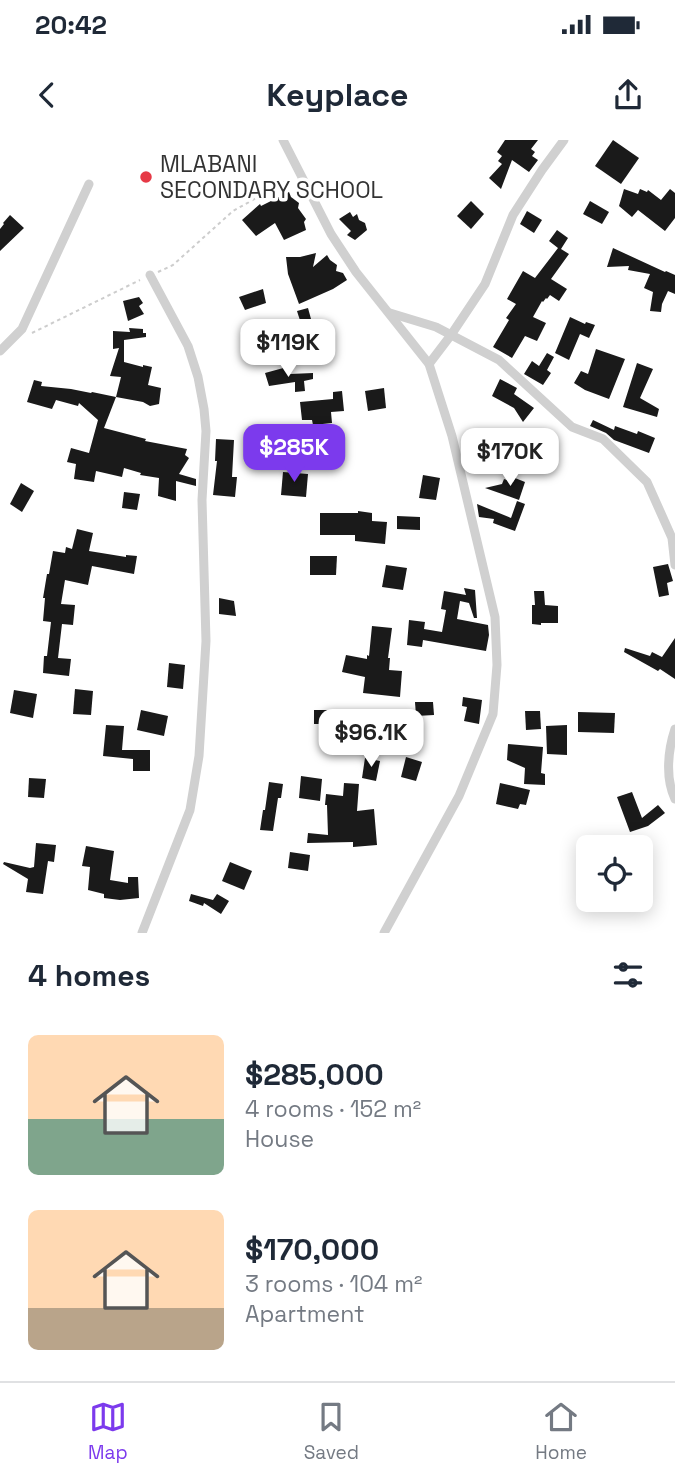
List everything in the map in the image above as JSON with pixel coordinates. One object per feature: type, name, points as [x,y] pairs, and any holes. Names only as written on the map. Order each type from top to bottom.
[{"type":"street","points":[[283,140],[331,234],[356,272],[429,364],[452,436],[495,617],[497,665],[493,714],[459,796],[384,933]]},
{"type":"street","points":[[429,364],[485,284],[513,215],[564,140]]},
{"type":"street","points":[[0,351],[22,329],[89,184]]},
{"type":"street","points":[[142,933],[190,810],[199,756],[206,641],[202,500],[206,431],[204,410],[198,377],[188,346],[150,275]]},
{"type":"street","points":[[389,313],[436,327],[499,360],[572,427],[603,439],[647,482],[672,538],[675,565]]},
{"type":"street","points":[[675,729],[670,743],[669,773],[675,799]]},
{"type":"path","points":[[29,334],[173,265],[233,211],[300,174]]},
{"type":"building","points":[[505,140],[538,140],[531,149],[535,152],[532,156],[538,160],[529,172],[512,160],[501,189],[489,178],[502,164],[498,161],[502,156],[497,152]]},
{"type":"building","points":[[613,140],[639,158],[621,184],[595,166]]},
{"type":"building","points":[[624,189],[638,194],[640,189],[647,192],[648,190],[661,200],[670,189],[675,193],[675,218],[665,231],[638,210],[632,217],[619,206]]},
{"type":"building","points":[[289,192],[299,203],[298,208],[306,219],[306,230],[284,240],[275,223],[256,236],[242,220],[260,204],[261,206]]},
{"type":"building","points":[[471,201],[484,214],[471,229],[457,216]]},
{"type":"building","points":[[590,201],[609,212],[602,224],[583,214]]},
{"type":"building","points":[[527,211],[542,220],[534,233],[520,224]]},
{"type":"building","points":[[350,212],[353,217],[357,214],[367,230],[355,240],[347,235],[351,231],[339,219]]},
{"type":"building","points":[[10,215],[24,228],[0,251],[0,229]]},
{"type":"building","points":[[557,230],[568,238],[561,249],[569,254],[551,279],[567,289],[559,301],[550,295],[542,301],[533,317],[546,323],[537,341],[525,336],[512,358],[493,347],[509,320],[506,318],[516,304],[507,299],[523,271],[535,278],[558,248],[549,241]]},
{"type":"building","points":[[613,248],[675,275],[675,294],[668,291],[661,312],[650,311],[653,292],[644,288],[650,274],[628,270],[629,266],[607,267]]},
{"type":"building","points":[[316,253],[313,267],[327,255],[337,265],[336,271],[343,273],[347,280],[299,304],[288,274],[286,257]]},
{"type":"building","points":[[263,289],[266,303],[245,310],[239,297]]},
{"type":"building","points":[[139,297],[143,303],[139,306],[144,314],[128,321],[123,301]]},
{"type":"building","points":[[308,308],[314,330],[304,333],[297,311]]},
{"type":"building","points":[[570,317],[595,325],[589,338],[580,334],[569,360],[555,353]]},
{"type":"building","points":[[129,328],[143,329],[146,337],[124,340],[124,362],[152,367],[148,385],[161,388],[159,404],[150,406],[116,397],[121,377],[110,376],[119,348],[113,349],[113,331],[130,332]]},
{"type":"building","points":[[596,349],[625,359],[609,399],[574,383],[581,371],[588,374]]},
{"type":"building","points":[[547,353],[554,357],[547,370],[551,373],[543,385],[524,374],[532,361],[539,366]]},
{"type":"building","points":[[637,363],[653,369],[640,398],[659,409],[657,417],[623,407]]},
{"type":"building","points":[[287,367],[290,374],[313,373],[313,379],[304,381],[305,391],[295,392],[295,382],[269,386],[265,373]]},
{"type":"building","points":[[500,379],[517,388],[514,394],[534,408],[523,422],[514,408],[492,396]]},
{"type":"building","points":[[34,380],[42,382],[41,386],[116,397],[104,428],[146,439],[145,441],[187,449],[185,455],[189,458],[179,474],[196,479],[196,486],[176,481],[176,501],[158,496],[159,478],[140,475],[141,473],[124,468],[122,477],[96,471],[94,482],[74,479],[76,464],[67,462],[71,448],[89,453],[98,420],[79,403],[78,406],[56,400],[52,409],[27,402]]},
{"type":"building","points":[[384,388],[386,408],[368,411],[365,391]]},
{"type":"building","points":[[342,391],[344,411],[331,412],[332,423],[313,425],[312,420],[302,420],[300,402],[333,399],[333,392]]},
{"type":"building","points":[[593,420],[614,430],[615,426],[655,438],[649,453],[614,440],[590,426]]},
{"type":"building","points":[[216,439],[234,440],[232,477],[237,477],[235,497],[213,495],[217,461]]},
{"type":"building","points":[[283,472],[308,474],[306,497],[281,495]]},
{"type":"building","points":[[423,475],[440,478],[436,500],[419,498]]},
{"type":"building","points":[[515,478],[525,482],[519,500],[485,488],[502,484],[504,479],[513,482]]},
{"type":"building","points":[[21,483],[34,491],[22,512],[10,504]]},
{"type":"building","points":[[124,492],[140,494],[137,510],[122,508]]},
{"type":"building","points":[[517,501],[525,504],[515,531],[493,523],[494,519],[479,517],[477,504],[511,518]]},
{"type":"building","points":[[320,513],[372,513],[372,521],[387,522],[385,544],[355,541],[355,535],[320,535]]},
{"type":"building","points":[[397,516],[420,517],[420,530],[397,529]]},
{"type":"building","points":[[77,529],[93,533],[89,551],[126,557],[137,556],[134,574],[92,566],[88,585],[65,580],[61,604],[75,605],[73,625],[62,624],[58,658],[71,659],[69,676],[43,673],[51,622],[43,621],[47,574],[53,551],[65,553],[66,547],[72,549]]},
{"type":"building","points":[[310,556],[337,556],[336,575],[310,575]]},
{"type":"building","points":[[668,564],[673,581],[667,583],[669,595],[659,597],[653,567]]},
{"type":"building","points":[[386,565],[407,568],[403,590],[382,587]]},
{"type":"building","points":[[464,588],[475,590],[477,618],[474,618],[469,603],[460,601],[457,619],[488,625],[486,651],[423,640],[422,647],[407,645],[409,620],[425,622],[424,629],[442,632],[446,610],[441,609],[444,591],[466,595]]},
{"type":"building","points":[[534,591],[544,591],[545,605],[558,606],[558,623],[532,624]]},
{"type":"building","points":[[219,598],[234,601],[236,616],[219,614]]},
{"type":"building","points":[[372,626],[392,628],[389,670],[402,671],[400,697],[363,693],[365,677],[342,672],[346,655],[367,659],[367,655],[369,656]]},
{"type":"building","points":[[675,638],[675,679],[624,652],[625,648],[650,656],[652,652],[662,657]]},
{"type":"building","points":[[169,663],[185,665],[183,689],[167,687]]},
{"type":"building","points":[[75,689],[93,691],[91,715],[73,714]]},
{"type":"building","points":[[14,690],[37,694],[33,718],[10,713]]},
{"type":"building","points":[[463,697],[482,700],[479,724],[464,721],[467,707],[462,706]]},
{"type":"building","points":[[415,702],[433,702],[434,715],[416,716]]},
{"type":"building","points":[[141,710],[168,716],[164,736],[137,730]]},
{"type":"building","points":[[314,710],[338,710],[338,724],[314,724]]},
{"type":"building","points":[[525,711],[540,711],[541,729],[526,730]]},
{"type":"building","points":[[578,712],[615,713],[614,733],[578,732]]},
{"type":"building","points":[[106,725],[124,726],[122,750],[150,750],[150,771],[133,771],[133,759],[103,756]]},
{"type":"building","points":[[567,725],[567,755],[547,754],[546,726]]},
{"type":"building","points":[[508,744],[543,747],[541,773],[545,774],[545,785],[524,784],[525,768],[507,760]]},
{"type":"building","points":[[406,757],[422,762],[416,781],[401,777]]},
{"type":"building","points":[[365,758],[380,761],[376,781],[362,778]]},
{"type":"building","points":[[301,776],[322,779],[320,801],[299,798]]},
{"type":"building","points":[[29,778],[46,779],[44,798],[28,797]]},
{"type":"building","points":[[269,782],[283,784],[273,831],[260,830]]},
{"type":"building","points":[[344,783],[359,784],[357,811],[374,809],[377,845],[353,847],[353,842],[307,843],[308,833],[328,835],[326,794],[343,796]]},
{"type":"building","points":[[500,783],[530,790],[526,805],[520,804],[518,809],[496,804]]},
{"type":"building","points":[[632,792],[642,818],[658,805],[665,813],[648,826],[630,832],[617,797]]},
{"type":"building","points":[[36,843],[56,845],[54,862],[48,861],[43,894],[26,892],[28,879],[3,864],[34,867]]},
{"type":"building","points":[[86,846],[114,851],[110,880],[128,883],[128,877],[138,877],[139,898],[104,898],[104,894],[88,890],[90,867],[82,866]]},
{"type":"building","points":[[290,852],[310,855],[308,871],[288,868]]},
{"type":"building","points":[[230,862],[252,871],[244,890],[222,881]]},
{"type":"building","points":[[191,894],[213,900],[217,894],[229,901],[221,914],[204,903],[203,906],[189,901]]},
{"type":"place","name":"MLABANI SECONDARY SCHOOL","points":[[146,177]]}]
